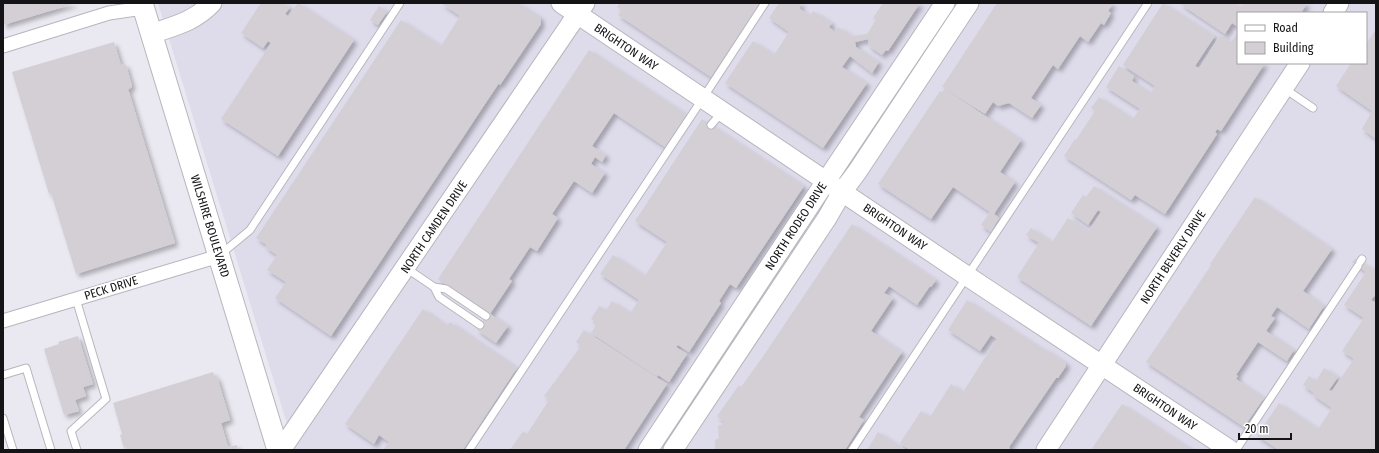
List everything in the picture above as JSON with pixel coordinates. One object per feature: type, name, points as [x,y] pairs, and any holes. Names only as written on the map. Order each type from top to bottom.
[{"type":"main road","name":"WILSHIRE BOULEVARD","points":[[142,6],[280,450]]},
{"type":"street","points":[[151,34],[186,22],[203,12],[212,3]]},
{"type":"street","name":"BRIGHTON WAY","points":[[561,3],[582,9],[703,98],[717,118],[826,181],[1230,450]]},
{"type":"street","name":"NORTH RODEO DRIVE","points":[[648,450],[945,3]]},
{"type":"street","name":"NORTH RODEO DRIVE","points":[[673,450],[827,218],[842,192],[857,172],[969,3]]},
{"type":"street","points":[[1333,12],[1339,3]]},
{"type":"street","points":[[3,46],[109,13],[142,6]]},
{"type":"street","name":"NORTH CAMDEN DRIVE","points":[[280,450],[582,9]]},
{"type":"street","name":"NORTH BEVERLY DRIVE","points":[[1046,450],[1299,64]]},
{"type":"street","name":"PECK DRIVE","points":[[3,321],[219,256]]},
{"type":"lane","points":[[219,256],[250,230],[400,3]]},
{"type":"lane","points":[[469,450],[765,3]]},
{"type":"lane","points":[[852,450],[1148,3]]},
{"type":"lane","points":[[1283,88],[1313,108]]},
{"type":"lane","points":[[1236,450],[1360,262]]},
{"type":"lane","points":[[406,268],[434,287],[446,289],[486,316]]},
{"type":"lane","points":[[434,287],[439,297],[480,325]]},
{"type":"lane","points":[[76,299],[106,399],[71,431],[77,450]]},
{"type":"lane","points":[[3,366],[4,375],[26,368],[51,450]]},
{"type":"lane","points":[[3,418],[13,450]]},
{"type":"shaded area","points":[[158,3],[1376,3],[1376,450],[295,450]]},
{"type":"building","points":[[3,3],[76,3],[3,25]]},
{"type":"building","points":[[261,3],[283,3],[290,7],[285,14],[288,16],[298,3],[354,40],[278,156],[221,119],[271,43],[268,41],[263,48],[241,33]]},
{"type":"building","points":[[441,3],[518,3],[540,17],[541,24],[500,85],[499,83],[331,336],[275,298],[286,282],[267,270],[277,255],[265,247],[267,245],[256,238],[401,20],[441,46],[460,16]]},
{"type":"building","points":[[620,3],[760,3],[711,77],[618,15],[622,10],[617,7]]},
{"type":"building","points":[[779,3],[802,3],[799,8],[810,16],[813,11],[832,23],[829,27],[835,32],[838,27],[852,36],[867,34],[876,20],[873,18],[883,3],[920,3],[888,51],[886,50],[882,55],[869,46],[868,39],[855,42],[856,47],[879,62],[872,73],[850,56],[842,67],[867,83],[823,148],[725,83],[753,41],[774,55],[789,32],[769,18]]},
{"type":"building","points":[[997,3],[1113,3],[1108,11],[1111,13],[1104,25],[1101,23],[1088,42],[1080,36],[1058,69],[1053,65],[1031,98],[1041,105],[1032,118],[1009,103],[998,106],[993,102],[985,114],[948,91],[1021,140],[1000,172],[1015,182],[994,214],[999,218],[991,232],[981,225],[990,212],[953,187],[931,219],[878,184],[940,91],[942,92],[945,88],[942,87]]},
{"type":"building","points":[[1163,3],[1215,36],[1195,66],[1199,68],[1220,35],[1231,42],[1237,33],[1237,64],[1264,64],[1221,131],[1217,129],[1215,132],[1217,134],[1165,214],[1135,195],[1131,200],[1064,156],[1095,111],[1091,108],[1099,97],[1133,119],[1140,109],[1106,87],[1119,66],[1134,76],[1132,81],[1151,93],[1155,86],[1123,65]]},
{"type":"building","points":[[1179,3],[1236,3],[1241,7],[1243,3],[1307,3],[1302,12],[1237,12],[1237,26],[1232,23],[1225,34]]},
{"type":"building","points":[[379,6],[387,12],[378,25],[370,20]]},
{"type":"building","points":[[1376,29],[1376,139],[1362,129],[1372,111],[1336,86],[1350,64],[1367,64],[1367,42]]},
{"type":"building","points":[[114,42],[121,65],[126,65],[132,86],[128,89],[175,243],[76,274],[51,193],[49,194],[12,72]]},
{"type":"building","points":[[589,50],[687,115],[665,147],[614,113],[592,146],[606,155],[602,162],[595,157],[591,164],[605,173],[592,193],[574,181],[552,214],[558,218],[537,251],[530,247],[509,279],[512,281],[490,314],[508,326],[496,343],[477,330],[488,313],[438,279]]},
{"type":"building","points":[[702,119],[804,186],[736,288],[730,284],[719,301],[721,303],[689,352],[678,345],[676,347],[687,354],[669,382],[658,375],[657,377],[591,333],[597,323],[591,319],[599,306],[606,310],[612,301],[630,313],[639,300],[600,274],[613,255],[645,276],[667,242],[635,221]]},
{"type":"building","points":[[1094,186],[1157,227],[1091,326],[1017,277],[1039,243],[1026,235],[1031,228],[1052,242],[1068,218],[1088,232],[1101,212],[1098,210],[1088,225],[1071,213],[1083,195],[1086,197]]},
{"type":"building","points":[[1255,197],[1332,249],[1303,291],[1324,306],[1309,329],[1277,307],[1271,316],[1275,318],[1266,331],[1294,350],[1287,361],[1258,342],[1236,375],[1238,376],[1236,379],[1264,398],[1244,427],[1146,362]]},
{"type":"building","points":[[852,224],[936,280],[917,305],[889,286],[884,293],[893,298],[871,331],[902,352],[859,417],[864,420],[845,450],[715,450],[715,440],[719,438],[718,426],[725,423],[717,416],[739,385],[741,387],[764,355]]},
{"type":"building","points":[[1355,259],[1376,270],[1376,297],[1374,296],[1371,300],[1376,303],[1376,450],[1279,450],[1257,436],[1279,403],[1318,429],[1332,408],[1313,395],[1314,393],[1303,385],[1309,376],[1316,381],[1324,368],[1338,377],[1329,390],[1332,391],[1354,359],[1342,351],[1364,318],[1344,305],[1366,272],[1352,262]]},
{"type":"building","points":[[967,300],[1066,363],[1066,366],[1058,378],[1056,378],[1009,447],[1009,450],[910,450],[900,443],[921,411],[930,417],[951,384],[963,392],[997,339],[991,335],[980,351],[948,330]]},
{"type":"building","points":[[423,309],[447,326],[450,322],[517,368],[463,450],[383,450],[389,442],[379,435],[374,444],[345,424]]},
{"type":"building","points":[[584,330],[667,384],[624,450],[510,450],[523,431],[527,434],[549,400],[544,396],[581,346],[576,342]]},
{"type":"building","points":[[78,336],[93,384],[83,387],[86,396],[75,400],[79,411],[64,415],[44,349],[59,344],[58,342]]},
{"type":"building","points":[[213,372],[215,378],[217,377],[230,420],[221,423],[228,447],[237,445],[238,450],[127,450],[126,447],[124,448],[120,435],[122,434],[113,403]]},
{"type":"building","points":[[1122,404],[1192,450],[1091,450]]},
{"type":"building","points":[[878,432],[906,450],[867,450]]}]
